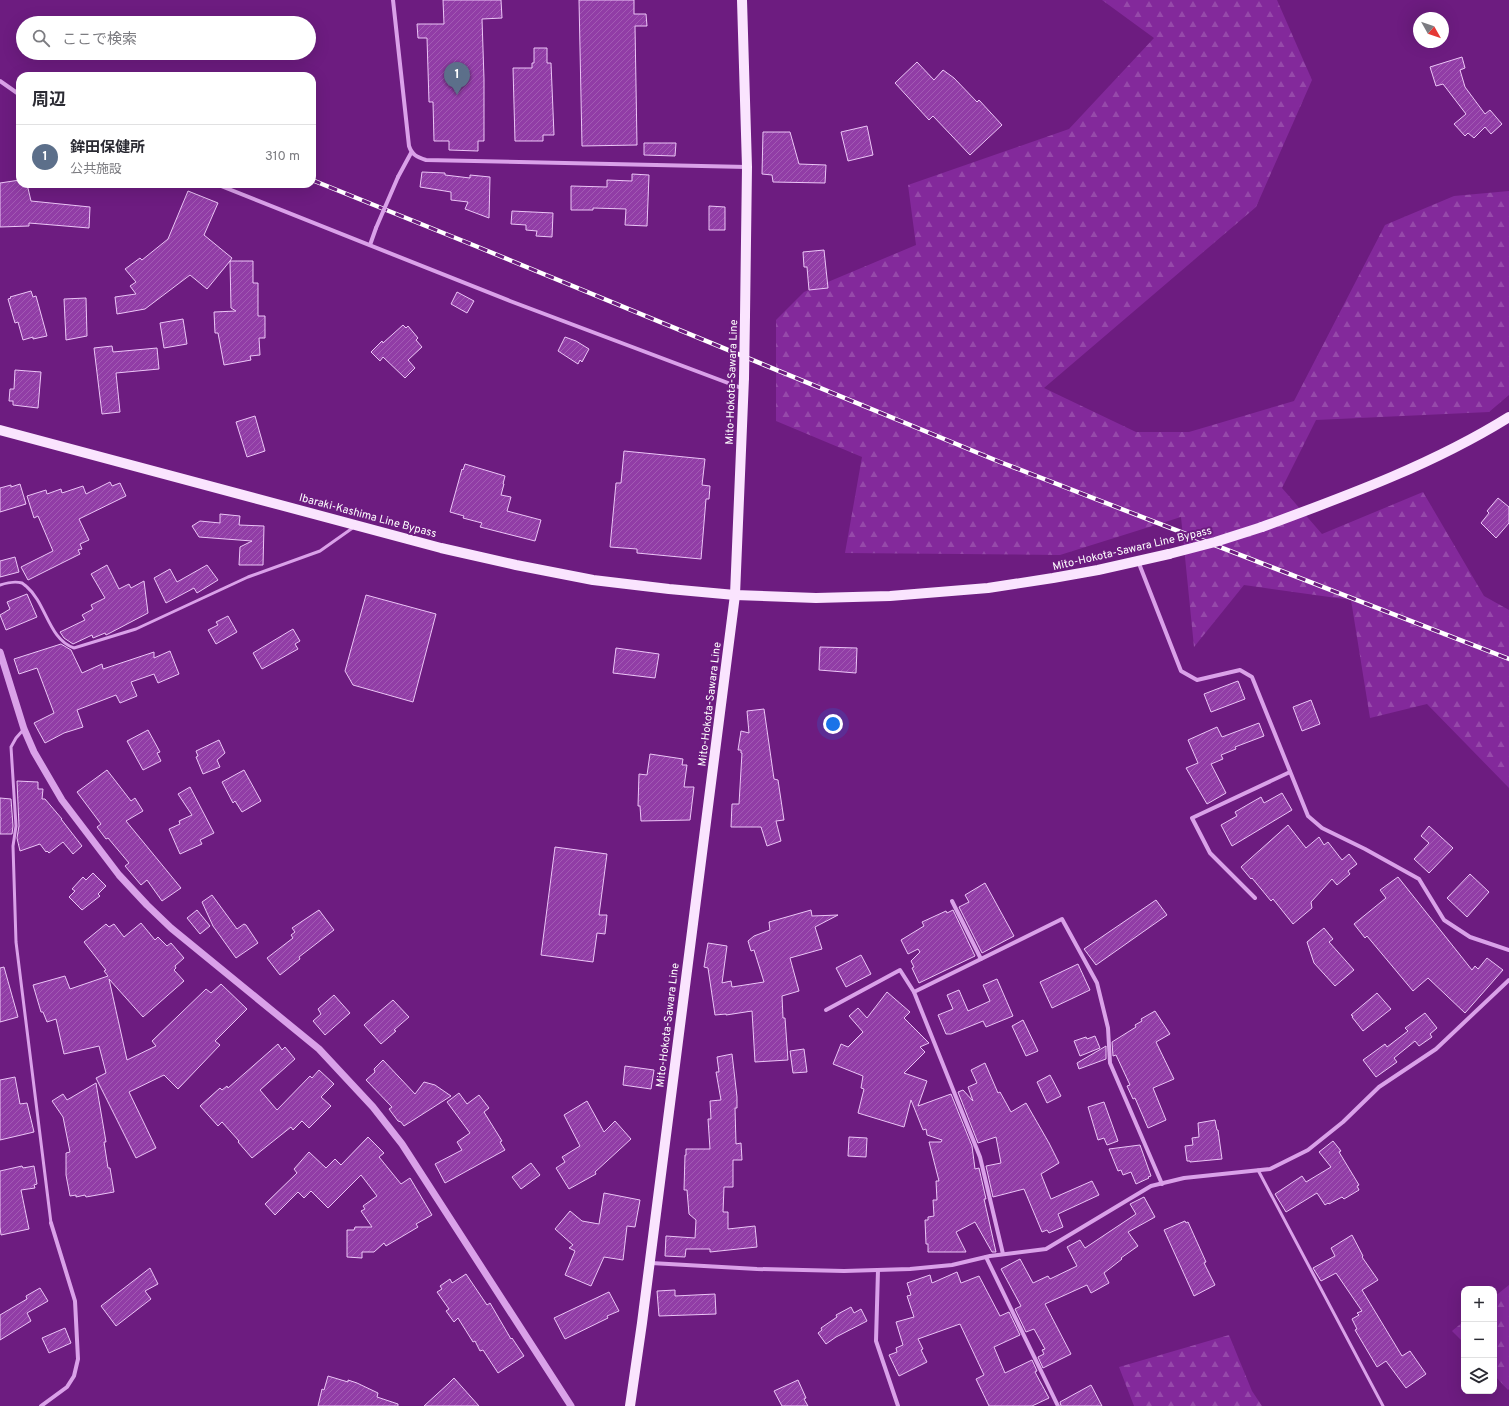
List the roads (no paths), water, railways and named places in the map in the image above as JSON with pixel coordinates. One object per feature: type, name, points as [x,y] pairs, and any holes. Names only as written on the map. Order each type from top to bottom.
[{"type":"main road","name":"Mito-Hokota-Sawara Line","points":[[630,1406],[735,595],[744,390],[747,167],[742,0]]},
{"type":"main road","name":"Mito-Hokota-Sawara Line Bypass","points":[[735,595],[816,598],[890,596],[988,588],[1098,570],[1169,554],[1215,542],[1262,527],[1352,494],[1432,458],[1494,427],[1509,417]]},
{"type":"main road","name":"Ibaraki-Kashima Line Bypass","points":[[0,430],[357,524],[441,548],[516,565],[592,580],[735,595]]},
{"type":"street","points":[[370,245],[398,177],[411,153],[407,138],[392,0]]},
{"type":"street","points":[[0,81],[16,92]]},
{"type":"street","points":[[411,153],[426,160],[747,167]]},
{"type":"street","points":[[226,188],[510,301],[744,390]]},
{"type":"street","points":[[1138,561],[1181,671],[1197,680],[1240,670],[1252,677],[1308,816],[1322,828],[1365,849],[1419,879],[1444,920],[1470,937],[1509,950]]},
{"type":"street","points":[[0,652],[24,729],[34,752],[62,800],[119,875],[142,900],[171,928],[319,1050],[373,1107],[402,1144],[571,1406]]},
{"type":"street","points":[[1255,898],[1210,854],[1192,818],[1290,772]]},
{"type":"street","points":[[952,901],[981,959]]},
{"type":"street","points":[[914,992],[1062,919],[1097,983],[1108,1028],[1110,1063],[1162,1184]]},
{"type":"street","points":[[826,1010],[900,970],[914,992],[980,1157],[1003,1254]]},
{"type":"street","points":[[649,1263],[758,1269],[844,1271],[910,1269],[952,1265],[1003,1254],[1046,1249],[1151,1186],[1184,1178],[1270,1169],[1308,1150],[1343,1122],[1379,1087],[1436,1049],[1509,980]]},
{"type":"street","points":[[41,1406],[67,1387],[74,1376],[78,1359],[75,1301],[51,1223]]},
{"type":"street","points":[[986,1257],[1058,1406]]},
{"type":"street","points":[[878,1270],[876,1341],[898,1406]]},
{"type":"lane","points":[[0,585],[7,582],[22,583],[33,592],[60,640],[67,646],[74,648],[136,629],[248,577],[320,551],[357,524]]},
{"type":"lane","points":[[24,729],[11,746],[16,826],[13,846],[16,942],[51,1223]]},
{"type":"lane","points":[[1258,1170],[1383,1406]]},
{"type":"railway","points":[[316,182],[1000,462],[1509,659]]},
{"type":"place","name":"鉾田保健所","points":[[457,95]]}]
